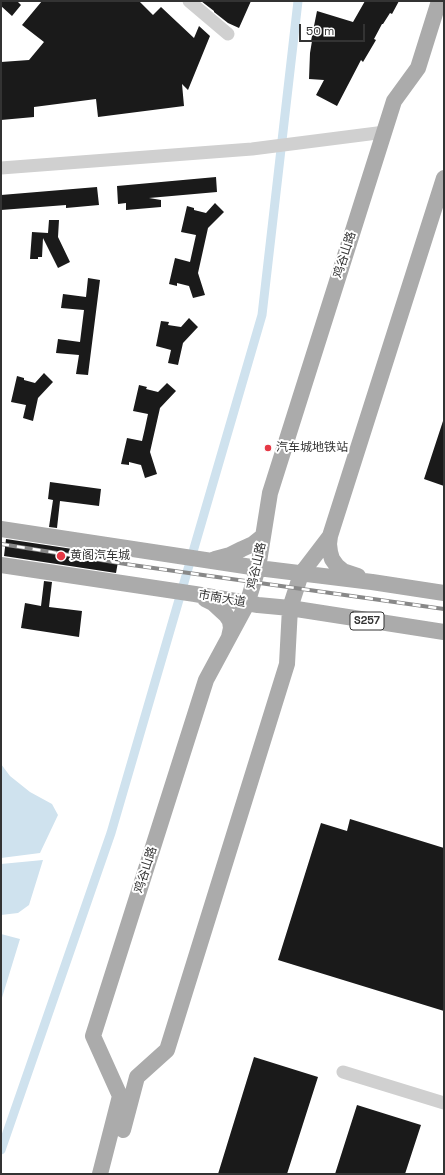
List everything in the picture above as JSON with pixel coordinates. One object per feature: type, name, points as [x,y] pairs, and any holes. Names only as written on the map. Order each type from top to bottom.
[{"type":"main road","name":"鸡谷山路","points":[[100,1174],[120,1096],[93,1036],[206,680],[247,604],[258,568],[270,493],[394,101],[418,68],[439,1]]},
{"type":"main road","points":[[372,582],[343,571],[337,566],[332,559],[330,552],[330,536],[444,178]]},
{"type":"main road","points":[[1,529],[258,568],[372,582],[444,594]]},
{"type":"main road","points":[[203,560],[217,559],[230,555],[253,544],[263,536]]},
{"type":"main road","points":[[110,1174],[137,1077],[167,1050],[287,664],[290,608],[301,574],[330,536]]},
{"type":"main road","name":"市南大道","points":[[1,565],[195,594],[226,607],[247,604],[290,608],[444,632]]},
{"type":"main road","points":[[226,607],[231,628],[230,636],[227,642]]},
{"type":"main road","points":[[288,639],[302,622],[322,614]]},
{"type":"street","points":[[189,1],[228,34]]},
{"type":"street","points":[[1,168],[252,149],[385,132]]},
{"type":"street","points":[[344,1072],[444,1103]]},
{"type":"water","points":[[1,764],[10,776],[30,792],[52,804],[58,815],[40,853],[1,858]]},
{"type":"water","points":[[43,860],[29,905],[18,913],[1,915],[1,864]]},
{"type":"water","points":[[1,934],[20,939],[1,1001]]},
{"type":"building","points":[[1,1],[17,1],[21,5],[12,16],[1,6]]},
{"type":"building","points":[[42,1],[139,1],[153,15],[161,7],[194,38],[199,26],[210,36],[188,90],[182,84],[184,106],[98,117],[96,99],[34,107],[34,117],[1,120],[1,62],[29,60],[44,42],[22,25]]},
{"type":"building","points":[[201,1],[251,1],[239,28],[228,23]]},
{"type":"building","points":[[365,1],[399,1],[392,14],[390,13],[382,24],[374,39],[376,40],[363,62],[361,60],[337,106],[316,95],[324,80],[309,79],[311,41],[317,11],[353,22]]},
{"type":"building","points":[[216,177],[217,192],[149,198],[161,200],[161,207],[126,210],[126,203],[118,204],[117,186]]},
{"type":"building","points":[[97,187],[99,205],[66,208],[66,205],[1,210],[1,195]]},
{"type":"building","points":[[215,203],[224,212],[208,228],[198,273],[205,295],[193,298],[189,286],[177,283],[177,286],[169,284],[175,258],[190,262],[196,235],[181,232],[187,206],[194,208],[194,210],[206,213]]},
{"type":"building","points":[[49,220],[59,220],[58,237],[70,262],[58,268],[43,238],[42,257],[38,257],[38,259],[30,259],[32,232],[48,233]]},
{"type":"building","points":[[88,278],[100,280],[88,375],[76,374],[79,355],[56,353],[58,339],[80,342],[84,310],[61,308],[63,294],[86,297]]},
{"type":"building","points":[[189,318],[198,327],[183,343],[178,365],[168,363],[171,350],[156,346],[161,321],[169,322],[168,325],[181,327]]},
{"type":"building","points":[[44,373],[53,382],[38,398],[33,421],[23,418],[26,405],[11,402],[17,376],[35,383]]},
{"type":"building","points":[[167,383],[176,391],[160,408],[150,452],[157,474],[145,478],[141,465],[129,462],[129,465],[121,464],[127,438],[142,441],[145,428],[148,414],[133,411],[139,385],[147,387],[146,389],[158,392]]},
{"type":"building","points":[[444,421],[444,486],[424,479]]},
{"type":"building","points":[[50,482],[101,489],[99,506],[60,501],[57,528],[49,527],[53,500],[48,499]]},
{"type":"building","points":[[6,539],[119,556],[116,573],[4,556]]},
{"type":"building","points":[[44,581],[52,582],[49,607],[82,611],[79,637],[21,628],[25,603],[41,606]]},
{"type":"building","points":[[350,819],[444,848],[444,1011],[278,960],[321,823],[347,831]]},
{"type":"building","points":[[254,1057],[318,1077],[287,1174],[218,1174]]},
{"type":"building","points":[[357,1105],[421,1125],[405,1174],[335,1174]]},
{"type":"waterway","points":[[1,1150],[111,833],[262,315],[298,1]]},
{"type":"railway","points":[[1,544],[132,565],[444,609]]},
{"type":"place","name":"汽车城地铁站","points":[[268,448]]},
{"type":"place","name":"黄阁汽车城","points":[[61,556]]}]
